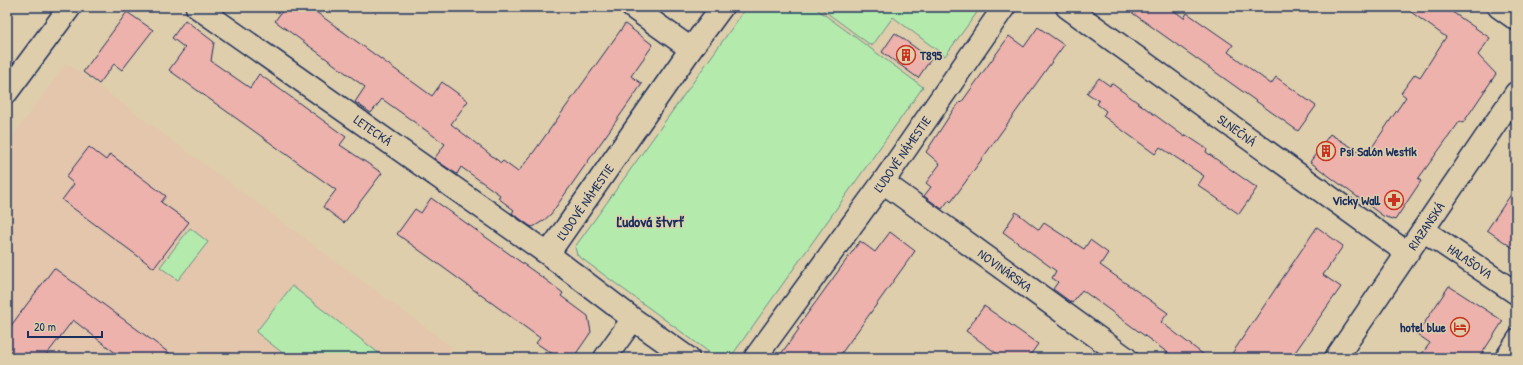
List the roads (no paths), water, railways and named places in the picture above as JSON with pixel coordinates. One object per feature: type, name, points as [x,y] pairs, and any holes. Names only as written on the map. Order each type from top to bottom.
[{"type":"street","points":[[7,92],[70,7]]},
{"type":"street","name":"LETECKÁ","points":[[197,7],[548,254]]},
{"type":"street","points":[[632,7],[691,49]]},
{"type":"street","name":"ĽUDOVÉ NÁMESTIE","points":[[688,358],[633,319],[548,254],[722,7]]},
{"type":"street","name":"ĽUDOVÉ NÁMESTIE","points":[[755,358],[883,182],[1004,7]]},
{"type":"street","name":"SLNEČNÁ","points":[[1067,7],[1407,253]]},
{"type":"street","points":[[1499,7],[1516,19]]},
{"type":"street","name":"RIAZANSKÁ","points":[[1336,358],[1516,93]]},
{"type":"street","name":"NOVINÁRSKA","points":[[883,182],[1126,358]]},
{"type":"street","name":"HALAŠOVA","points":[[1423,230],[1516,293]]},
{"type":"street","points":[[605,358],[633,319]]},
{"type":"lane","points":[[1501,358],[1516,335]]},
{"type":"place","name":"T895","points":[[906,55]]},
{"type":"place","name":"Psí Salón Westík","points":[[1326,151]]},
{"type":"place","name":"Vicky Wall","points":[[1394,200]]},
{"type":"place","name":"hotel blue","points":[[1460,327]]},
{"type":"district","name":"Ľudová štvrť","points":[[650,221]]}]
